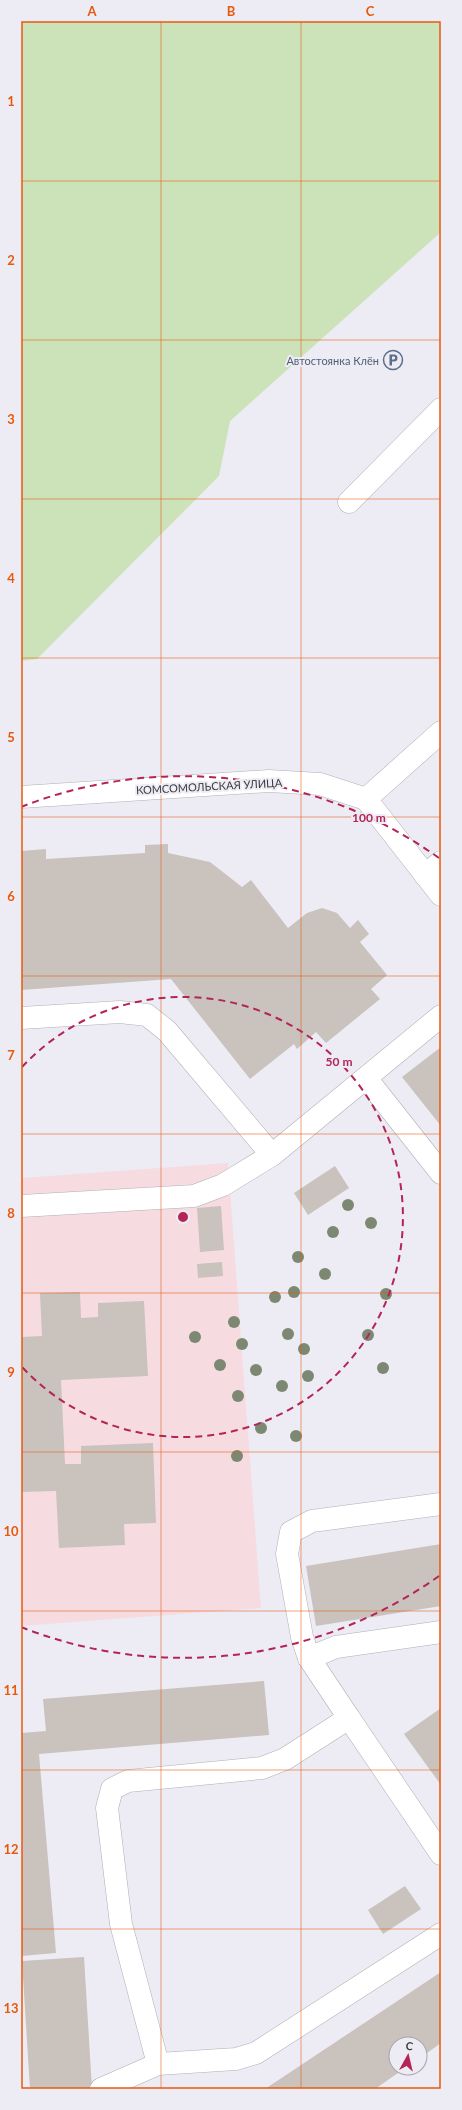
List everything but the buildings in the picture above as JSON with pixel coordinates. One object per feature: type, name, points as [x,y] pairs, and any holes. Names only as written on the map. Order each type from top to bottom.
[{"type":"street","points":[[349,502],[441,409]]},
{"type":"street","points":[[441,732],[366,799],[433,868],[441,895]]},
{"type":"street","name":"КОМСОМОЛЬСКАЯ УЛИЦА","points":[[21,797],[269,781],[320,784],[366,799]]},
{"type":"street","points":[[21,1018],[120,1012],[147,1015],[167,1031],[272,1155]]},
{"type":"street","points":[[21,1206],[194,1196],[222,1185],[250,1170],[272,1155],[441,1016]]},
{"type":"street","points":[[366,1078],[441,1173]]},
{"type":"street","points":[[441,1504],[312,1521],[291,1532],[287,1554],[302,1638],[309,1658],[441,1854]]},
{"type":"street","points":[[309,1658],[336,1647],[441,1632]]},
{"type":"street","points":[[158,2064],[121,1924],[107,1808],[112,1789],[128,1780],[262,1768],[285,1759],[349,1718]]},
{"type":"street","points":[[101,2089],[158,2064],[236,2059],[256,2053],[441,1934]]},
{"type":"shaded area","points":[[228,1163],[261,1608],[21,1626],[21,1178]]},
{"type":"green space","points":[[21,21],[441,21],[441,232],[230,421],[219,476],[37,659],[21,661]]},
{"type":"place","name":"Автостоянка Клён","points":[[393,360]]}]
